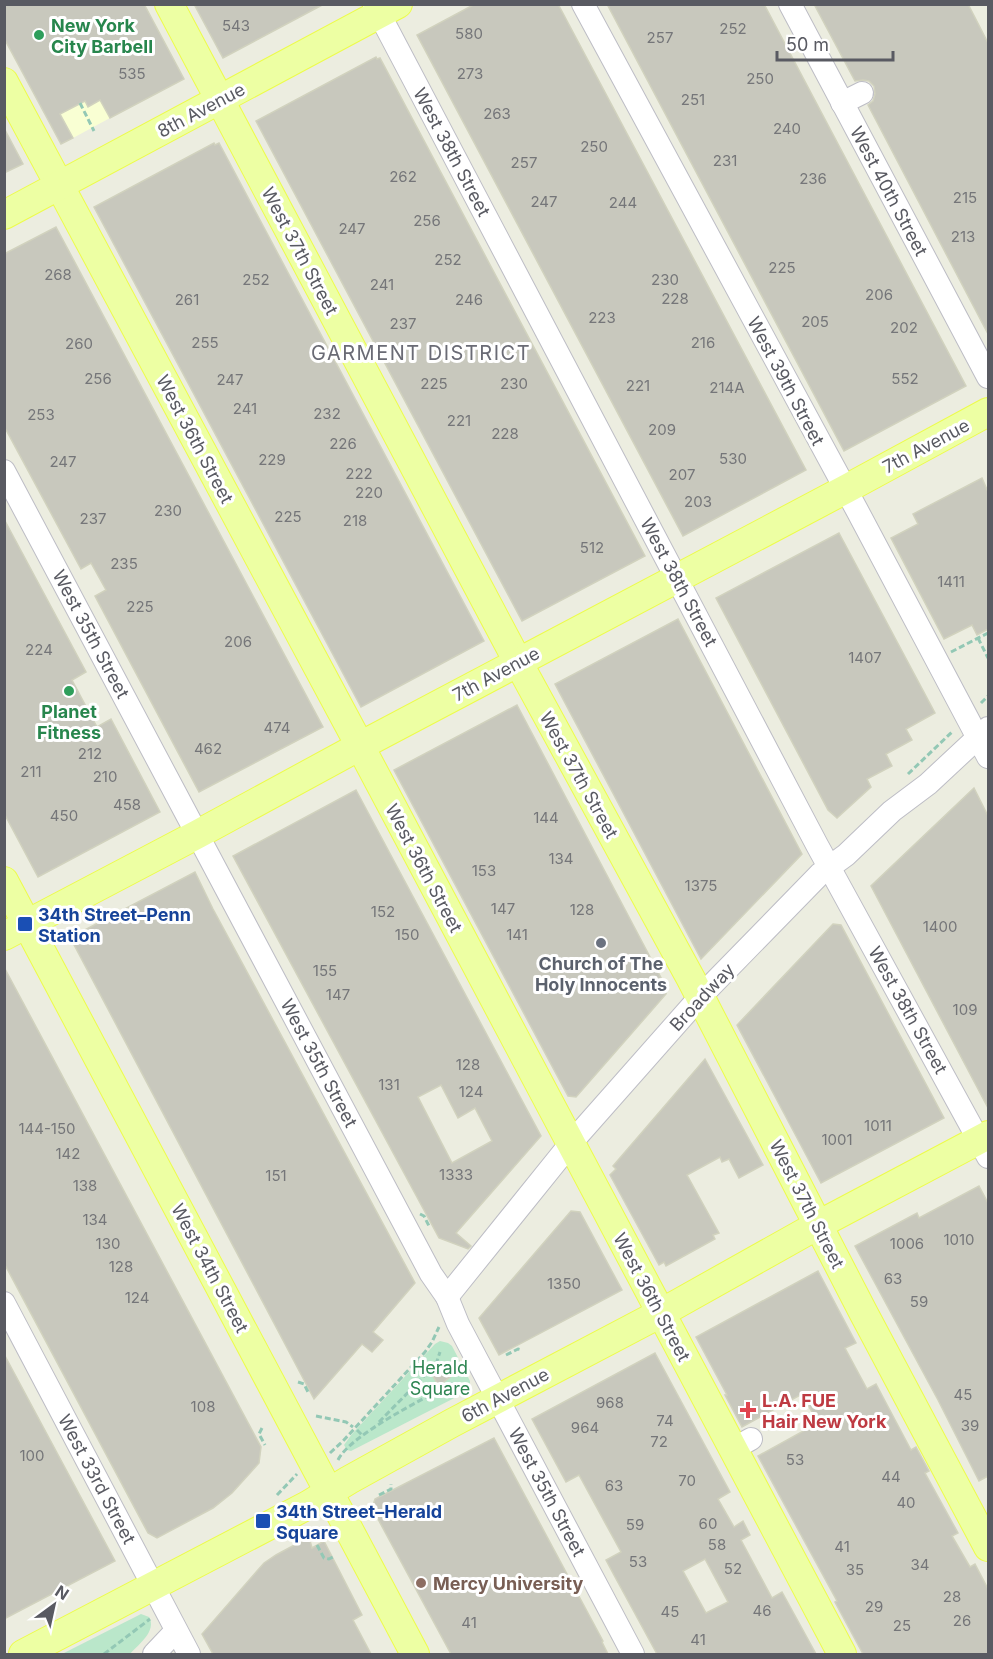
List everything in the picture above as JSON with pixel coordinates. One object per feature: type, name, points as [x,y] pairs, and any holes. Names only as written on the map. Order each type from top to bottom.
[{"type":"main road","name":"West 37th Street","points":[[169,4],[518,662],[700,997],[872,1330],[988,1547]]},
{"type":"main road","name":"8th Avenue","points":[[4,215],[219,100],[384,8]]},
{"type":"main road","name":"West 36th Street","points":[[4,82],[661,1313],[742,1444],[843,1654]]},
{"type":"main road","name":"7th Avenue","points":[[16,930],[988,412]]},
{"type":"main road","name":"West 34th Street","points":[[4,881],[16,930],[330,1492],[415,1654]]},
{"type":"main road","name":"6th Avenue","points":[[22,1654],[330,1492],[497,1399],[661,1313],[818,1225],[986,1144]]},
{"type":"street","name":"West 39th Street","points":[[583,4],[846,489],[983,732],[988,757]]},
{"type":"street","name":"West 40th Street","points":[[789,4],[852,98],[988,377]]},
{"type":"street","name":"West 38th Street","points":[[384,8],[677,578],[830,867],[986,1144]]},
{"type":"street","name":"West 35th Street","points":[[4,471],[431,1274],[447,1297],[458,1324],[497,1399],[633,1654]]},
{"type":"street","name":"Broadway","points":[[447,1297],[570,1143],[700,997],[820,874],[846,855],[897,807],[928,784],[983,732]]},
{"type":"street","name":"West 33rd Street","points":[[4,1303],[189,1654]]},
{"type":"street","points":[[154,1654],[180,1626]]},
{"type":"path","points":[[80,104],[94,131]]},
{"type":"path","points":[[950,653],[988,633]]},
{"type":"path","points":[[978,638],[988,658]]},
{"type":"path","points":[[425,1218],[429,1226]]},
{"type":"path","points":[[327,1455],[347,1437],[425,1352],[440,1323]]},
{"type":"path","points":[[506,1355],[518,1348],[522,1350]]},
{"type":"path","points":[[375,1427],[434,1366],[440,1352]]},
{"type":"path","points":[[298,1382],[304,1384],[309,1394]]},
{"type":"path","points":[[338,1460],[343,1451],[375,1427],[449,1385],[457,1384]]},
{"type":"path","points":[[316,1416],[346,1422],[363,1436]]},
{"type":"path","points":[[262,1428],[259,1434],[265,1445]]},
{"type":"path","points":[[379,1495],[391,1489],[391,1484]]},
{"type":"path","points":[[317,1545],[324,1558],[329,1559],[335,1556]]},
{"type":"path","points":[[104,1654],[150,1619]]},
{"type":"shaded area","points":[[87,45],[123,111],[73,138],[46,86]]},
{"type":"green space","name":"Herald Square","points":[[440,1341],[452,1346],[470,1381],[468,1391],[351,1451],[347,1450],[344,1445],[352,1434]]},
{"type":"green space","points":[[141,1614],[149,1617],[151,1627],[146,1637],[130,1654],[62,1654]]},
{"type":"building","points":[[4,4],[144,4],[184,79],[110,118],[100,100],[88,107],[85,101],[60,114],[73,138],[61,144],[4,38]]},
{"type":"building","points":[[194,4],[324,4],[223,58]]},
{"type":"building","points":[[475,4],[558,4],[806,470],[683,536],[417,35]]},
{"type":"building","points":[[607,4],[764,4],[966,386],[844,451]]},
{"type":"building","points":[[814,4],[968,4],[988,43],[988,334],[868,105],[873,101],[874,86],[869,81],[855,81]]},
{"type":"building","points":[[376,57],[380,58],[645,556],[522,621],[256,121]]},
{"type":"building","points":[[4,128],[23,164],[4,173]]},
{"type":"building","points":[[214,143],[215,145],[219,143],[484,641],[361,707],[94,207]]},
{"type":"building","points":[[56,227],[323,727],[199,792],[95,596],[106,590],[91,563],[81,569],[4,426],[4,254]]},
{"type":"building","points":[[982,478],[988,492],[988,629],[977,635],[972,625],[944,639],[891,538],[918,524],[913,514]]},
{"type":"building","points":[[4,519],[86,672],[72,680],[97,727],[111,719],[160,812],[38,877],[4,813]]},
{"type":"building","points":[[839,533],[935,713],[906,729],[912,740],[886,754],[892,766],[867,779],[871,787],[837,818],[828,810],[716,598]]},
{"type":"building","points":[[678,619],[802,854],[701,959],[555,684]]},
{"type":"building","points":[[517,705],[667,989],[666,994],[576,1097],[568,1096],[394,770]]},
{"type":"building","points":[[974,788],[988,816],[988,1108],[871,886]]},
{"type":"building","points":[[356,790],[541,1136],[456,1233],[471,1246],[468,1249],[439,1238],[233,856]],"holes":[[[441,1085],[458,1118],[475,1108],[492,1141],[452,1163],[418,1097]]]},
{"type":"building","points":[[195,872],[415,1283],[373,1332],[383,1340],[372,1352],[362,1344],[314,1399],[72,941],[75,935]]},
{"type":"building","points":[[833,924],[841,925],[944,1118],[821,1183],[737,1025]]},
{"type":"building","points":[[4,967],[261,1447],[259,1463],[232,1493],[213,1508],[157,1538],[148,1533],[4,1263]]},
{"type":"building","points":[[705,1059],[763,1165],[739,1178],[729,1159],[722,1162],[720,1157],[687,1175],[719,1233],[713,1235],[715,1239],[666,1266],[664,1262],[659,1265],[610,1175],[616,1169],[613,1166]]},
{"type":"building","points":[[979,1186],[988,1203],[988,1476],[979,1481],[855,1246],[917,1213],[919,1218]]},
{"type":"building","points":[[571,1211],[580,1212],[622,1290],[499,1355],[479,1318]]},
{"type":"building","points":[[818,1271],[856,1343],[845,1348],[867,1389],[876,1384],[911,1450],[916,1447],[929,1471],[925,1473],[958,1533],[952,1536],[970,1567],[975,1564],[988,1589],[988,1654],[863,1654],[835,1602],[837,1601],[758,1456],[818,1423],[802,1394],[742,1427],[696,1337]]},
{"type":"building","points":[[655,1353],[730,1492],[718,1499],[734,1527],[743,1521],[750,1535],[741,1540],[772,1598],[782,1592],[816,1654],[657,1654],[606,1560],[621,1552],[579,1475],[566,1482],[532,1419]],"holes":[[[705,1559],[728,1602],[706,1613],[683,1571]]]},
{"type":"building","points":[[4,1354],[115,1561],[4,1619]]},
{"type":"building","points":[[445,1364],[460,1369],[439,1386],[432,1375]]},
{"type":"building","points":[[494,1438],[608,1654],[451,1654],[372,1508],[375,1499]]},
{"type":"building","points":[[309,1537],[312,1548],[324,1541],[362,1615],[353,1620],[371,1654],[213,1654],[202,1634],[264,1563]]},
{"type":"place","name":"New York City Barbell","points":[[39,35]]},
{"type":"place","name":"Planet Fitness","points":[[69,691]]},
{"type":"place","name":"34th Street–Penn Station","points":[[25,924]]},
{"type":"place","name":"Church of The Holy Innocents","points":[[601,943]]},
{"type":"place","name":"L.A. FUE Hair New York","points":[[748,1410]]},
{"type":"place","name":"34th Street–Herald Square","points":[[263,1521]]},
{"type":"place","name":"Mercy University","points":[[421,1583]]},
{"type":"district","name":"GARMENT DISTRICT","points":[[421,353]]}]
